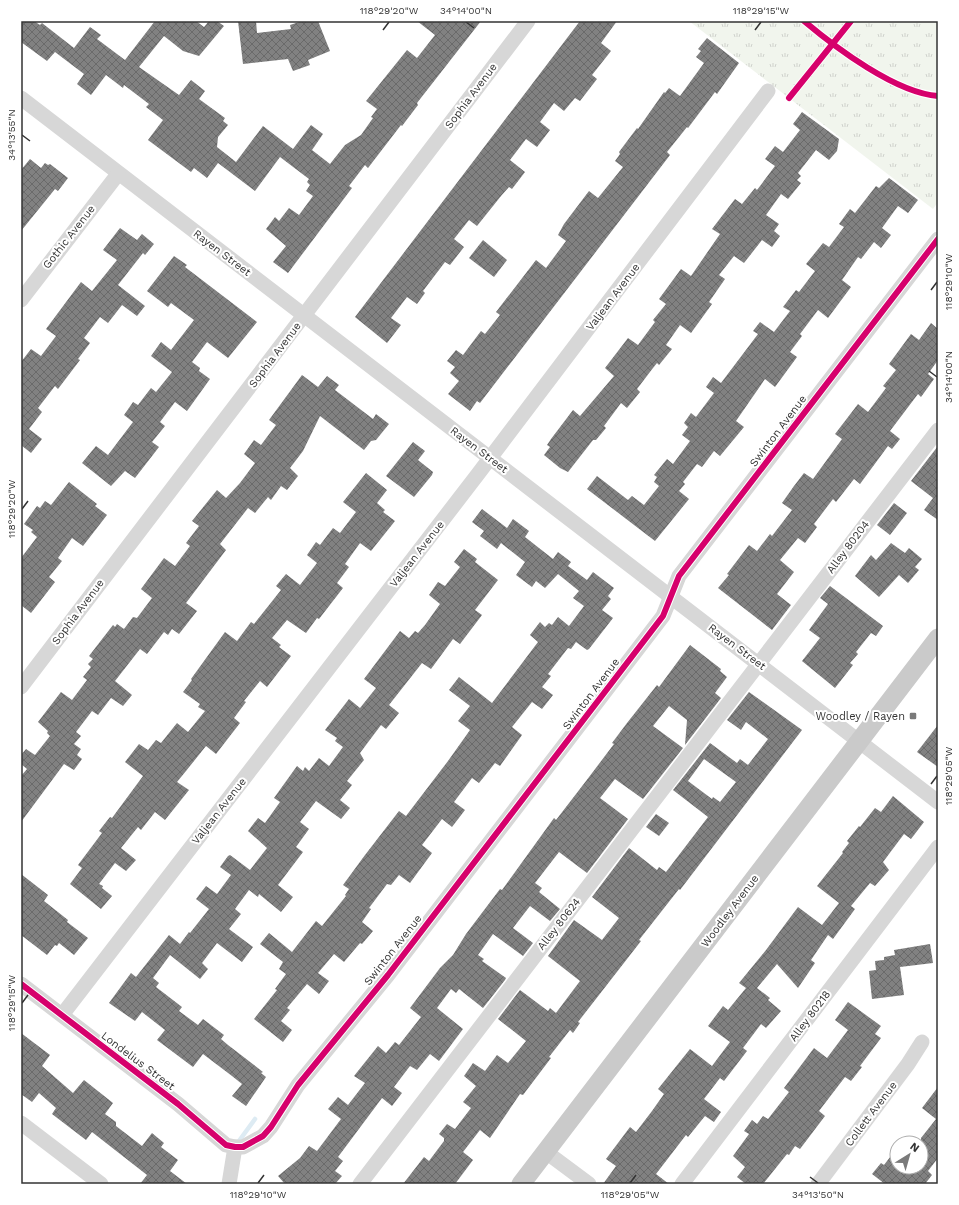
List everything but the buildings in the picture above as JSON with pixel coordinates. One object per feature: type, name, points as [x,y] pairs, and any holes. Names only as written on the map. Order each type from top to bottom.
[{"type":"main road","name":"Woodley Avenue","points":[[521,1184],[938,638]]},
{"type":"street","name":"Sophia Avenue","points":[[21,687],[528,21]]},
{"type":"street","name":"Valjean Avenue","points":[[62,1015],[490,459],[768,91]]},
{"type":"street","name":"Rayen Street","points":[[21,98],[670,598],[759,664],[938,802]]},
{"type":"street","name":"Gothic Avenue","points":[[21,300],[118,174]]},
{"type":"street","name":"Swinton Avenue","points":[[239,1147],[263,1136],[271,1127],[294,1091],[388,975],[663,616],[679,576],[938,239]]},
{"type":"street","name":"Alley 80204","points":[[759,664],[938,430]]},
{"type":"street","name":"Alley 80624","points":[[360,1184],[759,664]]},
{"type":"street","name":"Alley 80218","points":[[682,1184],[938,847]]},
{"type":"street","name":"Londelius Street","points":[[21,984],[178,1104],[226,1145],[239,1147]]},
{"type":"street","name":"Collett Avenue","points":[[818,1184],[908,1064],[922,1042]]},
{"type":"street","points":[[21,1122],[101,1184]]},
{"type":"street","points":[[229,1184],[239,1147]]},
{"type":"street","points":[[546,1152],[589,1184]]},
{"type":"green space","points":[[689,21],[938,21],[938,202],[933,209]]},
{"type":"waterway","points":[[236,1145],[255,1119]]},
{"type":"cycle path","points":[[804,21],[867,68],[904,87],[921,93],[938,96]]},
{"type":"cycle path","points":[[789,98],[851,21]]},
{"type":"cycle path","points":[[21,984],[178,1104],[226,1145],[243,1147],[263,1136],[271,1127],[298,1085],[388,975],[663,616],[679,576],[938,239]]},
{"type":"place","name":"Woodley / Rayen","points":[[913,716]]}]
